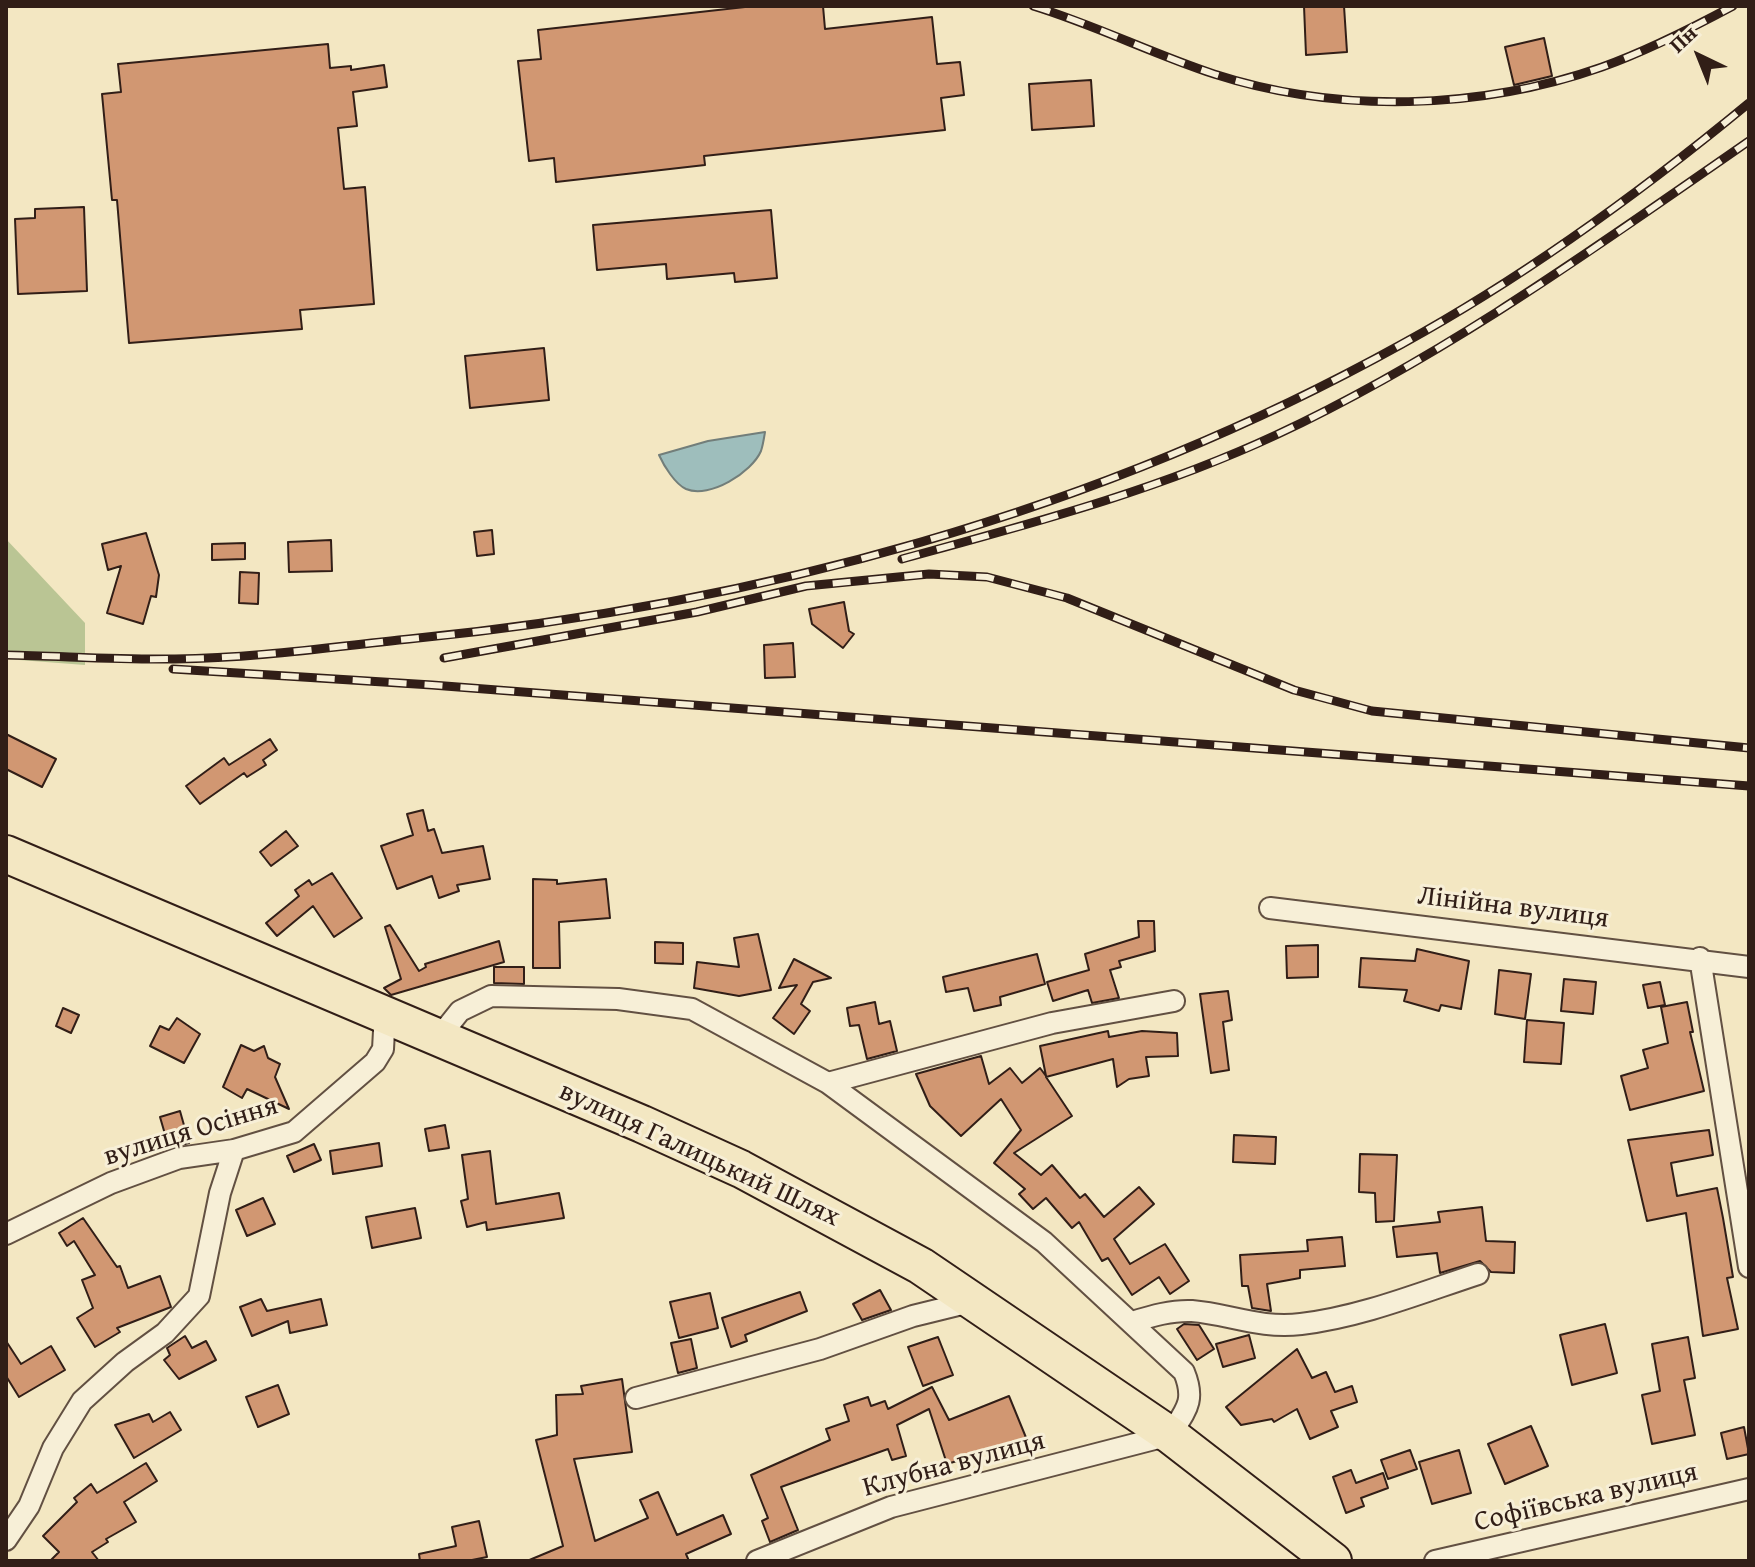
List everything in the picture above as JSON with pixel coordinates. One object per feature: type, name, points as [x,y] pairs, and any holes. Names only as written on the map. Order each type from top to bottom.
[{"type":"highway","name":"вулиця Галицький Шлях","points":[[6,854],[440,1036],[741,1169],[852,1226],[974,1301],[1170,1435],[1333,1561]]},
{"type":"street","name":"Лінійна вулиця","points":[[1270,908],[1700,958],[1749,967]]},
{"type":"street","points":[[1700,958],[1749,1267]]},
{"type":"street","points":[[440,1036],[460,1011],[491,996],[618,999],[692,1009],[828,1083],[1044,1242],[1184,1372],[1192,1391],[1187,1408],[1170,1435]]},
{"type":"street","points":[[828,1083],[1038,1026],[1174,1001]]},
{"type":"street","name":"вулиця Осіння","points":[[6,1234],[111,1183],[179,1158],[234,1150],[294,1132],[362,1076],[383,1049],[385,1013]]},
{"type":"street","points":[[6,1540],[29,1506],[53,1448],[82,1401],[125,1362],[165,1333],[199,1296],[220,1193],[234,1150]]},
{"type":"street","points":[[1132,1322],[1168,1312],[1193,1311],[1242,1323],[1300,1325],[1379,1307],[1478,1274]]},
{"type":"street","points":[[636,1398],[820,1349],[913,1316],[974,1301]]},
{"type":"street","name":"Клубна вулиця","points":[[757,1561],[891,1507],[1170,1435]]},
{"type":"street","name":"Софіївська вулиця","points":[[1435,1561],[1749,1489]]},
{"type":"green space","points":[[6,539],[85,623],[85,665],[6,659]]},
{"type":"water","points":[[765,432],[761,451],[749,467],[729,482],[707,490],[682,487],[659,455],[708,441]]},
{"type":"building","points":[[754,6],[823,6],[825,29],[932,17],[937,64],[960,62],[964,95],[941,98],[945,130],[704,156],[705,165],[556,182],[554,158],[529,161],[518,61],[541,59],[538,30]]},
{"type":"building","points":[[1304,6],[1344,6],[1347,52],[1306,55]]},
{"type":"building","points":[[1544,38],[1552,76],[1514,85],[1505,47]]},
{"type":"building","points":[[328,44],[330,68],[351,66],[351,70],[384,65],[387,87],[353,92],[357,126],[338,128],[344,189],[365,187],[374,304],[300,310],[302,329],[129,343],[117,200],[112,200],[102,94],[121,92],[118,64]]},
{"type":"building","points":[[1091,80],[1094,126],[1032,130],[1029,84]]},
{"type":"building","points":[[84,207],[87,291],[18,294],[15,219],[35,218],[35,209]]},
{"type":"building","points":[[771,210],[777,278],[735,282],[734,273],[667,279],[666,264],[597,270],[593,225]]},
{"type":"building","points":[[544,348],[549,400],[470,408],[465,356]]},
{"type":"building","points":[[492,530],[494,554],[477,556],[474,532]]},
{"type":"building","points":[[146,533],[159,575],[156,597],[151,596],[143,624],[107,613],[121,566],[108,570],[102,544]]},
{"type":"building","points":[[331,540],[332,571],[289,572],[288,542]]},
{"type":"building","points":[[245,543],[245,559],[212,560],[212,544]]},
{"type":"building","points":[[240,572],[259,573],[258,604],[239,603]]},
{"type":"building","points":[[844,602],[849,631],[854,634],[843,648],[812,624],[809,609]]},
{"type":"building","points":[[793,643],[795,677],[765,678],[764,645]]},
{"type":"building","points":[[6,734],[56,759],[42,787],[6,769]]},
{"type":"building","points":[[270,739],[277,750],[263,760],[266,765],[247,777],[244,773],[200,804],[186,786],[224,758],[229,765]]},
{"type":"building","points":[[423,810],[428,831],[434,829],[442,853],[483,846],[490,879],[457,885],[459,891],[439,898],[432,876],[397,889],[381,846],[413,835],[407,814]]},
{"type":"building","points":[[286,831],[298,846],[271,866],[260,852]]},
{"type":"building","points":[[332,873],[362,918],[334,937],[313,906],[277,936],[266,923],[299,896],[295,890],[309,880],[312,885]]},
{"type":"building","points":[[533,879],[557,880],[557,884],[606,879],[610,918],[559,922],[560,968],[533,968]]},
{"type":"building","points":[[1138,921],[1154,921],[1155,951],[1119,961],[1121,967],[1110,970],[1119,998],[1092,1003],[1088,990],[1053,1001],[1047,982],[1089,970],[1085,954],[1139,937]]},
{"type":"building","points":[[390,925],[419,971],[426,967],[425,964],[499,941],[504,962],[391,995],[384,988],[401,979],[385,927]]},
{"type":"building","points":[[758,934],[771,990],[739,996],[694,988],[697,962],[739,967],[734,938]]},
{"type":"building","points":[[655,942],[683,943],[683,964],[655,963]]},
{"type":"building","points":[[1318,945],[1318,977],[1287,978],[1286,946]]},
{"type":"building","points":[[1417,949],[1469,961],[1461,1009],[1441,1005],[1439,1011],[1404,1001],[1407,990],[1359,987],[1361,958],[1415,961]]},
{"type":"building","points":[[1037,954],[1045,984],[1000,997],[1001,1005],[974,1011],[968,988],[946,992],[943,977]]},
{"type":"building","points":[[794,959],[831,978],[813,982],[801,1004],[810,1011],[794,1034],[773,1018],[797,985],[779,988]]},
{"type":"building","points":[[494,967],[524,967],[524,984],[494,983]]},
{"type":"building","points":[[1499,970],[1531,974],[1525,1019],[1495,1014]]},
{"type":"building","points":[[1564,979],[1596,982],[1593,1014],[1561,1011]]},
{"type":"building","points":[[1660,982],[1665,1005],[1648,1008],[1643,985]]},
{"type":"building","points":[[1228,991],[1232,1020],[1223,1022],[1229,1070],[1211,1073],[1200,994]]},
{"type":"building","points":[[875,1002],[879,1024],[890,1021],[897,1051],[867,1059],[859,1025],[850,1026],[847,1008]]},
{"type":"building","points":[[1687,1002],[1693,1032],[1690,1032],[1704,1091],[1630,1110],[1621,1076],[1648,1068],[1643,1050],[1668,1043],[1661,1007]]},
{"type":"building","points":[[63,1008],[79,1015],[71,1033],[56,1026]]},
{"type":"building","points":[[177,1018],[200,1034],[184,1063],[150,1046],[160,1026],[169,1030]]},
{"type":"building","points":[[1527,1020],[1564,1023],[1561,1064],[1524,1062]]},
{"type":"building","points":[[1108,1031],[1109,1037],[1142,1031],[1177,1033],[1178,1056],[1146,1057],[1149,1076],[1129,1079],[1117,1087],[1113,1059],[1046,1077],[1072,1116],[1014,1153],[1041,1175],[1052,1165],[1080,1198],[1085,1194],[1104,1217],[1139,1187],[1154,1204],[1114,1239],[1130,1264],[1165,1244],[1189,1281],[1170,1294],[1159,1277],[1132,1295],[1108,1258],[1102,1261],[1079,1222],[1072,1228],[1046,1198],[1033,1209],[1019,1194],[1025,1189],[994,1163],[1021,1130],[1001,1099],[961,1136],[930,1106],[916,1074],[981,1056],[989,1084],[1010,1068],[1022,1083],[1040,1068],[1046,1076],[1040,1046]]},
{"type":"building","points":[[241,1045],[254,1051],[264,1046],[268,1058],[280,1064],[275,1077],[289,1109],[247,1089],[242,1098],[223,1087]]},
{"type":"building","points":[[180,1111],[189,1143],[169,1148],[160,1117]]},
{"type":"building","points":[[445,1125],[449,1148],[429,1151],[425,1129]]},
{"type":"building","points":[[1709,1130],[1713,1155],[1671,1163],[1677,1196],[1717,1188],[1723,1218],[1733,1277],[1727,1278],[1738,1329],[1703,1336],[1686,1213],[1647,1221],[1628,1140]]},
{"type":"building","points":[[1234,1135],[1276,1137],[1275,1164],[1233,1162]]},
{"type":"building","points":[[379,1143],[382,1166],[333,1174],[330,1151]]},
{"type":"building","points":[[314,1144],[321,1160],[294,1172],[287,1156]]},
{"type":"building","points":[[490,1151],[496,1204],[559,1193],[564,1218],[487,1230],[486,1222],[467,1227],[461,1201],[468,1199],[462,1155]]},
{"type":"building","points":[[1360,1154],[1397,1155],[1394,1221],[1376,1222],[1375,1193],[1359,1192]]},
{"type":"building","points":[[263,1198],[275,1224],[247,1236],[236,1210]]},
{"type":"building","points":[[1482,1207],[1486,1241],[1515,1242],[1514,1273],[1491,1272],[1480,1261],[1440,1273],[1437,1253],[1397,1257],[1393,1227],[1440,1222],[1438,1212]]},
{"type":"building","points":[[415,1208],[421,1238],[372,1248],[366,1217]]},
{"type":"building","points":[[83,1218],[117,1267],[120,1266],[128,1288],[160,1276],[171,1307],[117,1328],[120,1332],[95,1347],[77,1318],[93,1308],[82,1280],[95,1275],[74,1241],[67,1246],[59,1233]]},
{"type":"building","points":[[1342,1237],[1345,1266],[1300,1270],[1300,1278],[1267,1284],[1271,1311],[1252,1308],[1248,1286],[1242,1286],[1240,1255],[1308,1251],[1307,1240]]},
{"type":"building","points":[[880,1290],[891,1310],[862,1320],[853,1304]]},
{"type":"building","points":[[800,1292],[807,1311],[745,1335],[747,1341],[731,1347],[722,1318]]},
{"type":"building","points":[[710,1293],[718,1328],[679,1338],[670,1302]]},
{"type":"building","points":[[261,1299],[267,1311],[321,1299],[327,1325],[290,1333],[288,1321],[252,1336],[240,1307]]},
{"type":"building","points":[[1184,1324],[1199,1325],[1214,1349],[1197,1360],[1177,1329]]},
{"type":"building","points":[[1605,1324],[1617,1373],[1572,1385],[1560,1335]]},
{"type":"building","points":[[1249,1335],[1255,1358],[1223,1367],[1216,1344]]},
{"type":"building","points":[[185,1336],[192,1348],[206,1341],[216,1360],[179,1379],[164,1360],[170,1355],[167,1348]]},
{"type":"building","points":[[938,1337],[953,1375],[923,1386],[908,1347]]},
{"type":"building","points":[[1688,1337],[1695,1378],[1684,1380],[1695,1435],[1652,1444],[1642,1395],[1660,1391],[1652,1344]]},
{"type":"building","points":[[691,1339],[697,1368],[678,1373],[671,1343]]},
{"type":"building","points":[[6,1341],[21,1364],[51,1346],[65,1370],[19,1397],[6,1376]]},
{"type":"building","points":[[1297,1349],[1312,1378],[1326,1372],[1335,1392],[1352,1386],[1357,1402],[1331,1411],[1338,1427],[1310,1439],[1297,1409],[1274,1422],[1272,1419],[1241,1425],[1226,1407]]},
{"type":"building","points":[[622,1379],[632,1452],[574,1459],[595,1541],[648,1518],[640,1500],[658,1492],[677,1535],[723,1515],[731,1534],[686,1554],[689,1561],[527,1561],[563,1546],[536,1440],[557,1435],[556,1395],[583,1394],[581,1386]]},
{"type":"building","points":[[278,1385],[289,1414],[258,1427],[246,1397]]},
{"type":"building","points":[[932,1387],[949,1420],[1009,1396],[1027,1440],[947,1464],[929,1409],[897,1425],[906,1456],[892,1460],[888,1449],[781,1487],[798,1530],[770,1542],[762,1521],[768,1518],[751,1475],[830,1440],[826,1429],[849,1421],[844,1405],[868,1397],[871,1406],[885,1401],[888,1409]]},
{"type":"building","points":[[170,1412],[181,1430],[134,1458],[115,1425],[149,1414],[153,1422]]},
{"type":"building","points":[[1531,1426],[1548,1466],[1505,1484],[1488,1444]]},
{"type":"building","points":[[1744,1427],[1749,1454],[1727,1459],[1721,1433]]},
{"type":"building","points":[[1410,1450],[1417,1469],[1388,1479],[1381,1460]]},
{"type":"building","points":[[1459,1450],[1471,1493],[1432,1504],[1419,1462]]},
{"type":"building","points":[[146,1463],[157,1481],[124,1502],[136,1522],[106,1539],[108,1542],[92,1552],[99,1561],[50,1561],[59,1552],[43,1536],[77,1502],[74,1498],[91,1484],[97,1493]]},
{"type":"building","points":[[1351,1470],[1356,1483],[1383,1473],[1388,1488],[1361,1498],[1364,1506],[1346,1513],[1333,1477]]},
{"type":"building","points":[[479,1521],[487,1557],[467,1561],[420,1561],[419,1554],[456,1546],[452,1527]]},
{"type":"railway","points":[[1033,6],[1191,66],[1261,87],[1359,101],[1409,102],[1507,92],[1555,81],[1635,54],[1733,6]]},
{"type":"railway","points":[[6,655],[154,659],[234,657],[538,623],[667,602],[795,575],[921,542],[1045,503],[1167,457],[1286,404],[1448,318],[1581,232],[1749,103]]},
{"type":"railway","points":[[902,559],[1138,490],[1231,455],[1339,404],[1400,371],[1518,298],[1749,141]]},
{"type":"railway","points":[[444,658],[697,612],[806,586],[929,574],[987,577],[1067,598],[1294,690],[1372,711],[1749,748]]},
{"type":"railway","points":[[173,669],[432,685],[1749,786]]}]
